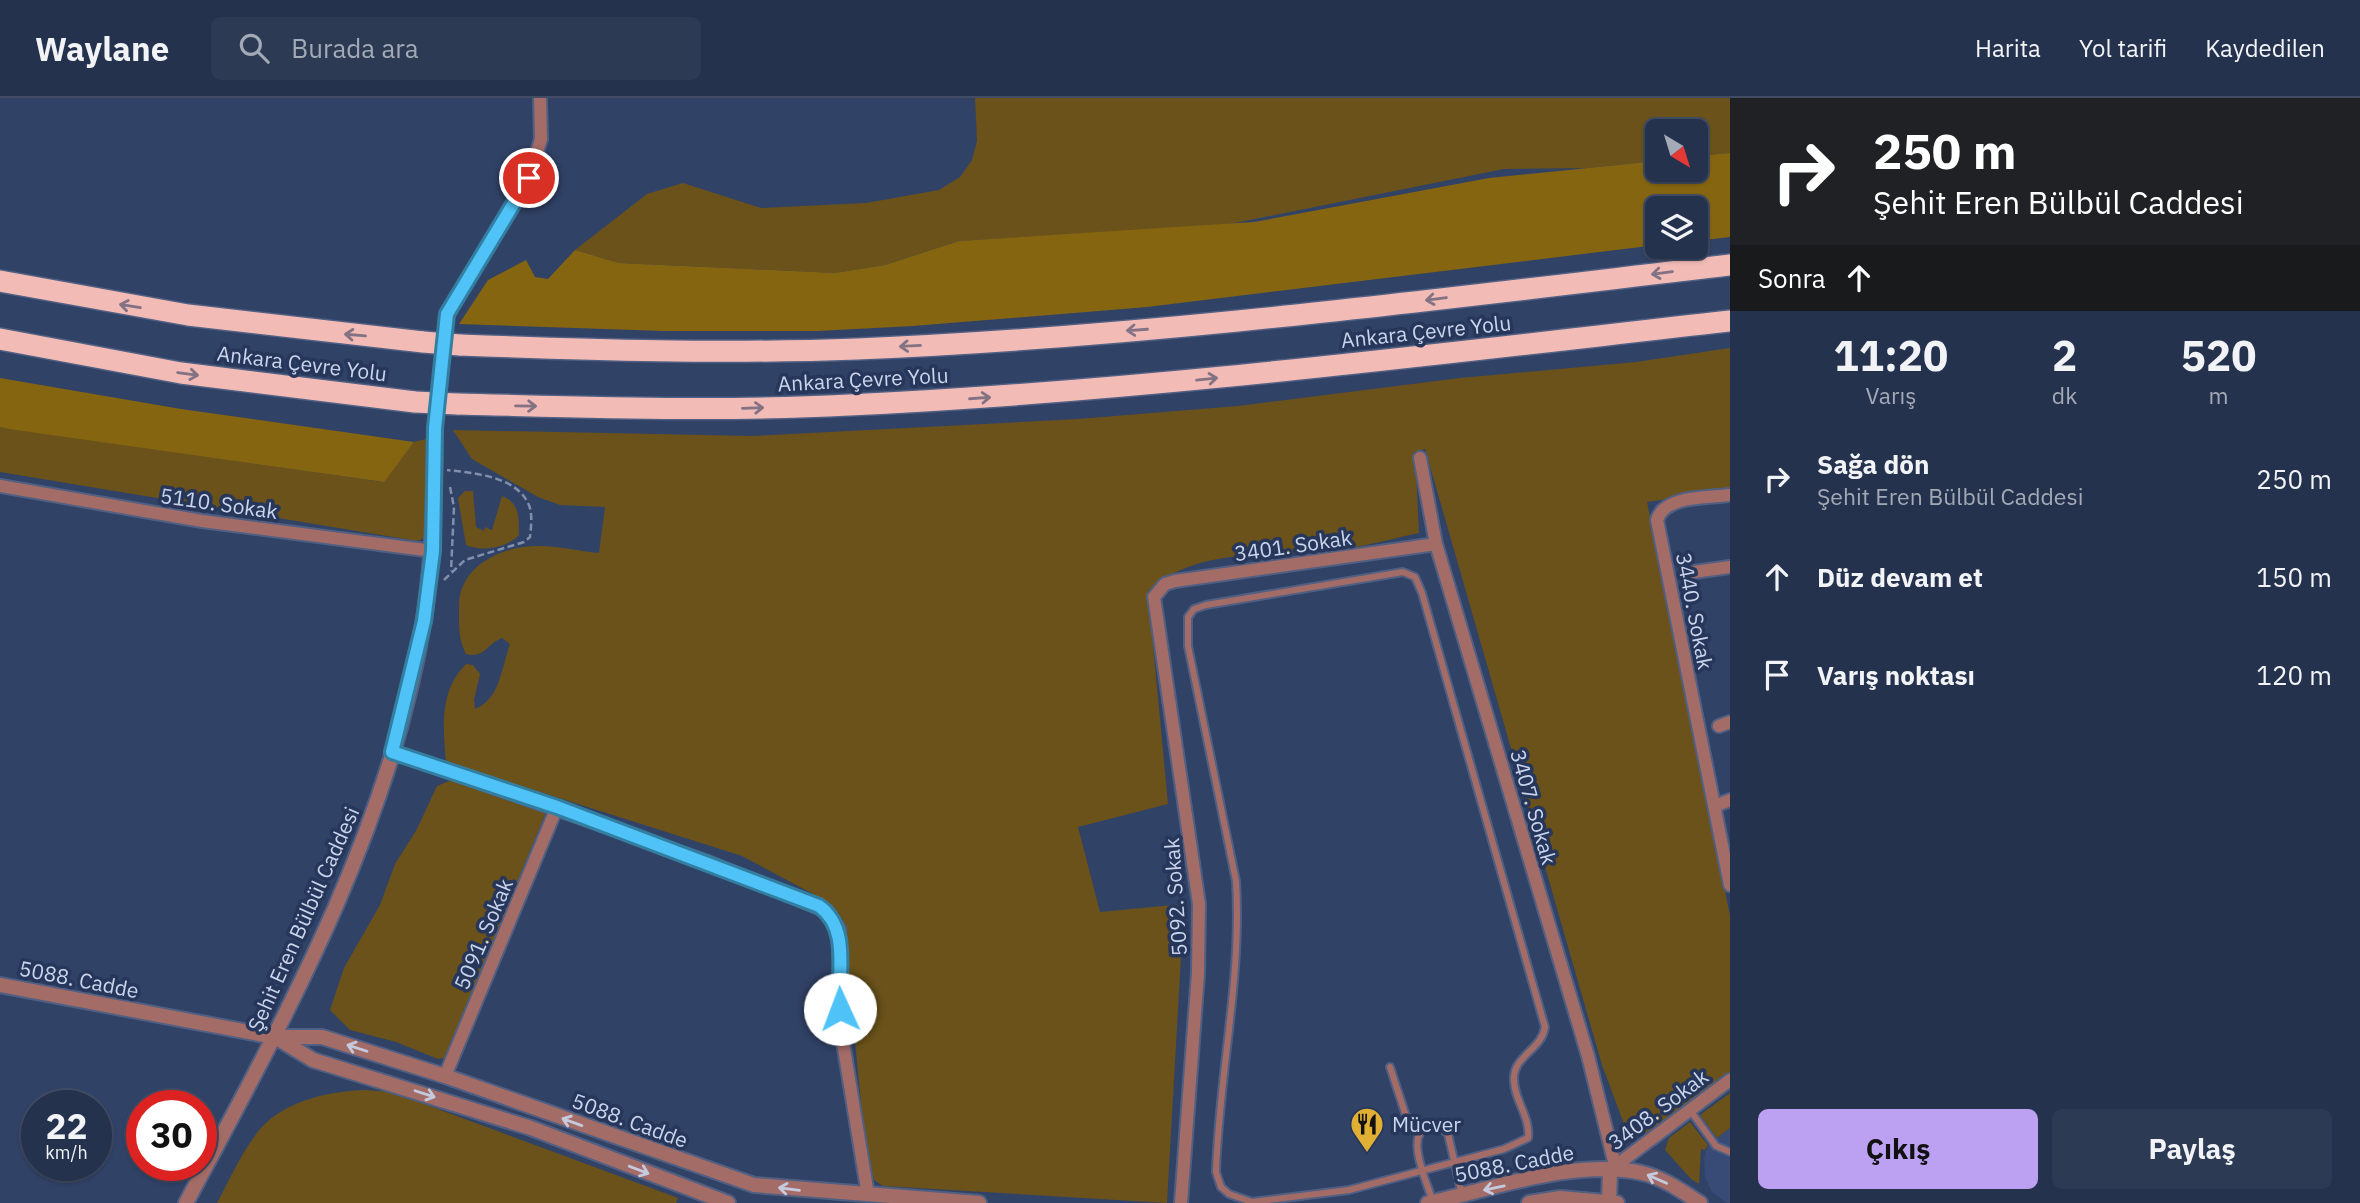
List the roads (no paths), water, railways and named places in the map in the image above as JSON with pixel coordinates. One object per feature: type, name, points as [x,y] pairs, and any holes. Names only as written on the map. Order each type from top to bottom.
[{"type":"highway","name":"Ankara Çevre Yolu","points":[[0,281],[188,316],[423,342],[691,352],[961,343],[1166,328],[1730,265]]},
{"type":"highway","name":"Ankara Çevre Yolu","points":[[0,339],[181,373],[415,402],[680,410],[959,399],[1161,384],[1730,321]]},
{"type":"street","points":[[435,428],[447,314],[529,178],[541,139],[540,98]]},
{"type":"street","name":"Şehit Eren Bülbül Caddesi","points":[[186,1203],[275,1037],[330,919],[374,811],[392,752],[424,621],[433,551],[435,428]]},
{"type":"street","name":"3407. Sokak","points":[[1420,458],[1436,544],[1588,1056],[1613,1167]]},
{"type":"street","name":"5110. Sokak","points":[[0,486],[202,521],[433,551]]},
{"type":"street","name":"3440. Sokak","points":[[1730,495],[1672,503],[1661,510],[1657,520],[1730,880]]},
{"type":"street","name":"3401. Sokak","points":[[1158,591],[1175,581],[1436,544]]},
{"type":"street","points":[[1687,573],[1730,567]]},
{"type":"street","name":"5092. Sokak","points":[[1158,591],[1154,605],[1199,904],[1198,973],[1181,1203]]},
{"type":"street","points":[[392,752],[557,807],[807,901],[832,917],[839,929],[841,1030],[868,1195]]},
{"type":"street","points":[[1715,806],[1730,800]]},
{"type":"street","name":"5091. Sokak","points":[[445,1076],[557,807]]},
{"type":"street","name":"5088. Cadde","points":[[0,985],[275,1037],[322,1037],[445,1076],[754,1185],[979,1203]]},
{"type":"street","name":"5088. Cadde","points":[[275,1037],[313,1060],[531,1128],[728,1203]]},
{"type":"street","name":"3408. Sokak","points":[[1613,1167],[1730,1080]]},
{"type":"street","points":[[1613,1167],[1613,1203]]},
{"type":"street","name":"5088. Cadde","points":[[1430,1202],[1560,1174],[1613,1167],[1643,1173],[1700,1203]]},
{"type":"street","name":"5088. Cadde","points":[[1529,1203],[1560,1198],[1613,1203]]},
{"type":"lane","points":[[1403,572],[1415,576],[1545,1027],[1544,1038],[1516,1066],[1514,1078],[1529,1128],[1528,1138],[1504,1149],[1454,1161],[1349,1191],[1252,1202],[1229,1194],[1219,1180],[1217,1150],[1237,970],[1238,915],[1236,881],[1188,646],[1188,617],[1206,605],[1403,572]]},
{"type":"lane","points":[[1390,1067],[1407,1119],[1420,1131]]},
{"type":"lane","points":[[1690,1110],[1716,1146],[1730,1152]]},
{"type":"lane","points":[[1430,1202],[1415,1145],[1420,1131],[1433,1126],[1444,1130],[1462,1195]]},
{"type":"place","name":"Mücver","points":[[1367,1154]]}]
